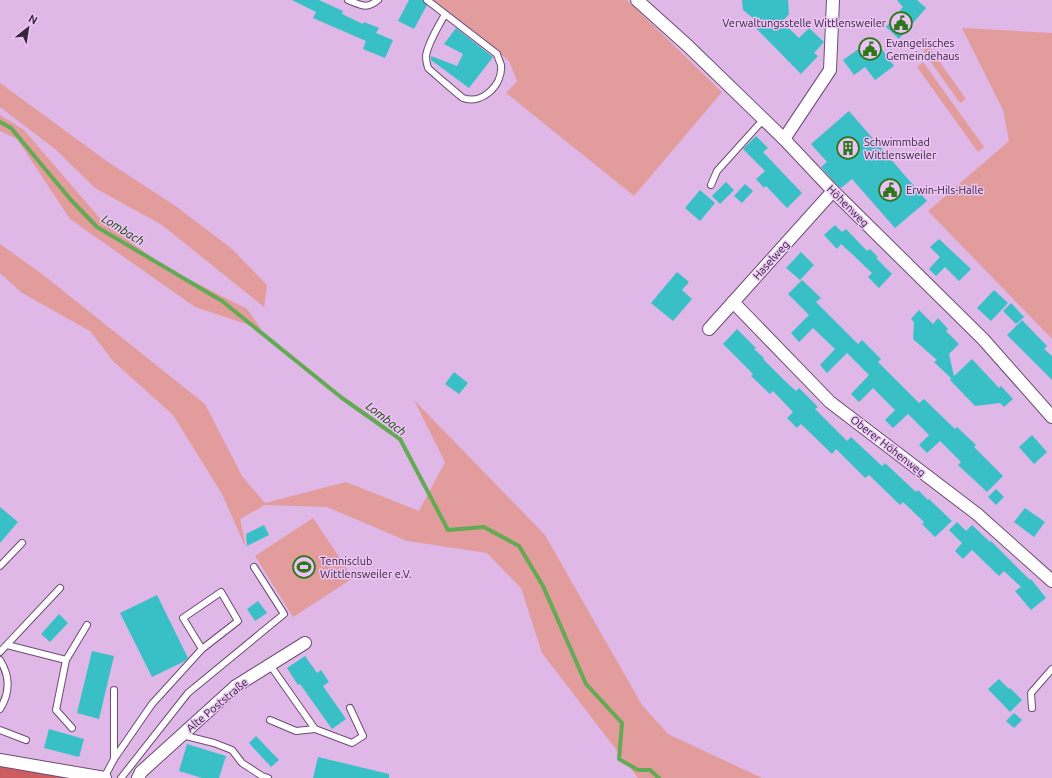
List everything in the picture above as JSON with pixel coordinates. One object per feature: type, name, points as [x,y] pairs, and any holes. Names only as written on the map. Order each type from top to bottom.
[{"type":"street","name":"Höhenweg","points":[[637,0],[688,46],[784,139],[833,191],[983,339],[1052,418]]},
{"type":"street","points":[[784,139],[830,70],[833,0]]},
{"type":"street","name":"Haselweg","points":[[709,329],[833,191]]},
{"type":"street","name":"Oberer Höhenweg","points":[[733,302],[830,402],[976,514],[1052,582]]},
{"type":"street","name":"Alte Poststraße","points":[[138,778],[141,772],[236,686],[305,643]]},
{"type":"street","points":[[0,760],[105,778]]},
{"type":"lane","points":[[348,0],[364,6],[373,4],[378,0]]},
{"type":"lane","points":[[427,0],[497,54],[501,65],[500,76],[494,87],[486,96],[475,100],[462,97],[428,67],[426,56],[445,14]]},
{"type":"lane","points":[[711,184],[717,171],[763,120]]},
{"type":"lane","points":[[0,566],[22,543]]},
{"type":"lane","points":[[121,778],[188,693],[284,614],[254,567]]},
{"type":"lane","points":[[0,652],[60,588]]},
{"type":"lane","points":[[105,778],[114,759],[152,704],[202,649],[238,621],[220,592],[183,618],[202,649]]},
{"type":"lane","points":[[72,728],[56,710],[66,660],[87,625]]},
{"type":"lane","points":[[7,645],[66,660]]},
{"type":"lane","points":[[0,660],[5,669],[8,684],[5,700],[0,709]]},
{"type":"lane","points":[[270,664],[316,729]]},
{"type":"lane","points":[[1032,708],[1031,693],[1052,669]]},
{"type":"lane","points":[[114,690],[114,759]]},
{"type":"lane","points":[[270,720],[296,731],[316,729],[352,743],[363,736],[350,708]]},
{"type":"lane","points":[[0,730],[26,740]]},
{"type":"lane","points":[[182,735],[214,743],[232,750],[242,763],[262,776],[268,778]]},
{"type":"shaded area","points":[[432,0],[627,0],[722,92],[634,196],[506,93],[517,81],[509,61]]},
{"type":"shaded area","points":[[962,28],[1052,33],[1052,339],[928,211],[1009,141],[1003,110]]},
{"type":"shaded area","points":[[929,47],[966,99],[960,103],[923,51]]},
{"type":"shaded area","points":[[923,62],[984,147],[978,152],[917,67]]},
{"type":"shaded area","points":[[0,83],[108,162],[177,207],[232,249],[267,285],[264,307],[162,225],[95,188],[55,149],[0,107]]},
{"type":"shaded area","points":[[0,115],[24,130],[103,222],[165,267],[247,309],[261,329],[195,307],[70,219],[17,139],[0,131]]},
{"type":"shaded area","points":[[0,244],[42,274],[205,404],[242,476],[265,503],[346,482],[419,511],[445,462],[414,400],[545,535],[642,705],[668,734],[762,778],[638,778],[542,653],[521,588],[487,553],[407,541],[327,507],[265,505],[240,519],[246,548],[222,494],[173,415],[113,361],[90,331],[22,293],[0,273]]},
{"type":"shaded area","name":"Tennisclub Wittlensweiler e.V.","points":[[313,518],[353,578],[293,617],[255,556]]},
{"type":"shaded area","points":[[0,763],[70,778],[0,778]]},
{"type":"building","points":[[292,0],[319,0],[343,11],[342,14],[363,24],[364,22],[379,28],[376,33],[393,40],[385,58],[363,49],[366,41],[313,18],[316,12]]},
{"type":"building","points":[[409,0],[423,0],[427,5],[414,29],[398,21]]},
{"type":"building","points":[[742,0],[788,0],[789,14],[782,22],[799,38],[809,28],[824,42],[814,53],[818,56],[801,74],[751,23],[754,19],[743,10]]},
{"type":"building","name":"Verwaltungsstelle Wittlensweiler","points":[[897,0],[917,0],[926,8],[899,39],[886,27],[903,7]]},
{"type":"building","points":[[456,28],[493,57],[469,88],[431,60],[431,56],[457,66],[463,54],[444,44]]},
{"type":"building","name":"Evangelisches Gemeindehaus","points":[[874,38],[894,66],[875,80],[865,67],[854,75],[843,60]]},
{"type":"building","points":[[849,111],[927,201],[895,228],[852,179],[841,188],[838,186],[821,167],[827,162],[811,144]]},
{"type":"building","points":[[756,136],[768,148],[763,152],[802,193],[787,208],[766,186],[764,188],[756,179],[765,171],[743,149]]},
{"type":"building","points":[[726,182],[734,190],[720,204],[712,196]]},
{"type":"building","points":[[745,184],[753,191],[742,203],[734,196]]},
{"type":"building","points":[[700,190],[715,203],[700,221],[685,208]]},
{"type":"building","points":[[835,225],[842,232],[846,229],[867,251],[870,249],[878,257],[876,258],[892,274],[879,288],[868,277],[872,273],[841,244],[837,249],[824,235]]},
{"type":"building","points":[[939,239],[971,269],[959,281],[945,267],[936,276],[929,269],[940,257],[930,247]]},
{"type":"building","points":[[801,252],[814,265],[800,280],[786,268]]},
{"type":"building","points":[[677,272],[689,282],[682,290],[692,299],[673,321],[651,303]]},
{"type":"building","points":[[802,280],[821,298],[816,302],[858,344],[862,340],[881,359],[878,362],[919,403],[924,399],[955,429],[957,427],[976,445],[974,447],[1003,476],[987,492],[958,465],[961,462],[940,441],[927,453],[919,445],[929,435],[908,414],[893,428],[885,420],[895,410],[873,388],[859,402],[851,394],[869,375],[847,353],[827,373],[820,365],[835,349],[813,328],[799,342],[791,333],[809,315],[788,294]]},
{"type":"building","points":[[994,290],[1008,303],[991,321],[977,308]]},
{"type":"building","points":[[1011,303],[1024,317],[1016,324],[1003,311]]},
{"type":"building","points":[[919,310],[933,324],[938,318],[948,329],[946,331],[959,344],[949,354],[954,376],[972,359],[999,388],[1001,386],[1013,399],[1004,407],[1000,403],[975,406],[950,380],[951,378],[934,362],[937,360],[913,339],[914,322],[911,319]]},
{"type":"building","points":[[1022,320],[1047,346],[1044,349],[1052,356],[1052,380],[1007,335]]},
{"type":"building","points":[[737,329],[756,348],[754,349],[764,358],[763,359],[786,382],[796,391],[799,388],[818,407],[815,409],[847,441],[851,437],[882,466],[885,463],[916,492],[918,490],[952,521],[935,537],[922,524],[924,522],[903,502],[900,505],[869,475],[865,478],[836,449],[832,454],[801,424],[797,428],[787,418],[793,412],[773,391],[770,394],[751,376],[753,374],[723,344]]},
{"type":"building","points":[[454,372],[468,383],[459,394],[445,384]]},
{"type":"building","points":[[1032,435],[1047,452],[1034,464],[1019,447]]},
{"type":"building","points":[[996,489],[1004,497],[996,505],[988,497]]},
{"type":"building","points":[[0,507],[18,522],[0,543]]},
{"type":"building","points":[[1025,508],[1045,522],[1034,537],[1014,522]]},
{"type":"building","points":[[957,522],[966,531],[972,525],[990,542],[991,541],[1030,580],[1031,579],[1046,598],[1031,610],[1015,591],[1021,587],[1004,571],[999,576],[972,550],[963,559],[955,551],[962,543],[949,530]]},
{"type":"building","points":[[264,525],[269,535],[247,546],[246,534]]},
{"type":"building","points":[[157,595],[188,658],[185,661],[152,677],[120,613]]},
{"type":"building","points":[[258,601],[267,613],[255,621],[247,609]]},
{"type":"building","points":[[59,614],[68,623],[50,642],[41,634]]},
{"type":"building","points":[[92,651],[114,656],[99,719],[77,713]]},
{"type":"building","points":[[305,656],[317,673],[321,670],[329,682],[323,686],[346,719],[332,729],[300,684],[298,685],[287,668]]},
{"type":"building","points":[[999,679],[1022,700],[1010,712],[988,689]]},
{"type":"building","points":[[1014,713],[1022,720],[1014,728],[1006,721]]},
{"type":"building","points":[[49,729],[84,739],[79,757],[44,748]]},
{"type":"building","points":[[256,736],[279,760],[271,767],[249,743]]},
{"type":"building","points":[[187,744],[226,756],[219,778],[202,778],[179,771]]},
{"type":"building","points":[[318,757],[389,774],[389,778],[313,778]]},
{"type":"waterway","name":"Lombach","points":[[0,122],[11,128],[71,200],[97,227],[222,301],[342,398],[400,439],[448,530],[484,527],[519,546],[543,586],[586,684],[622,723],[619,759],[638,770],[650,770],[659,778]]},
{"type":"place","name":"Verwaltungsstelle Wittlensweiler","points":[[901,23]]},
{"type":"place","name":"Evangelisches Gemeindehaus","points":[[870,49]]},
{"type":"place","name":"Schwimmbad Wittlensweiler","points":[[848,148]]},
{"type":"place","name":"Erwin-Hils-Halle","points":[[890,190]]},
{"type":"place","name":"Tennisclub Wittlensweiler e.V.","points":[[304,567]]}]
